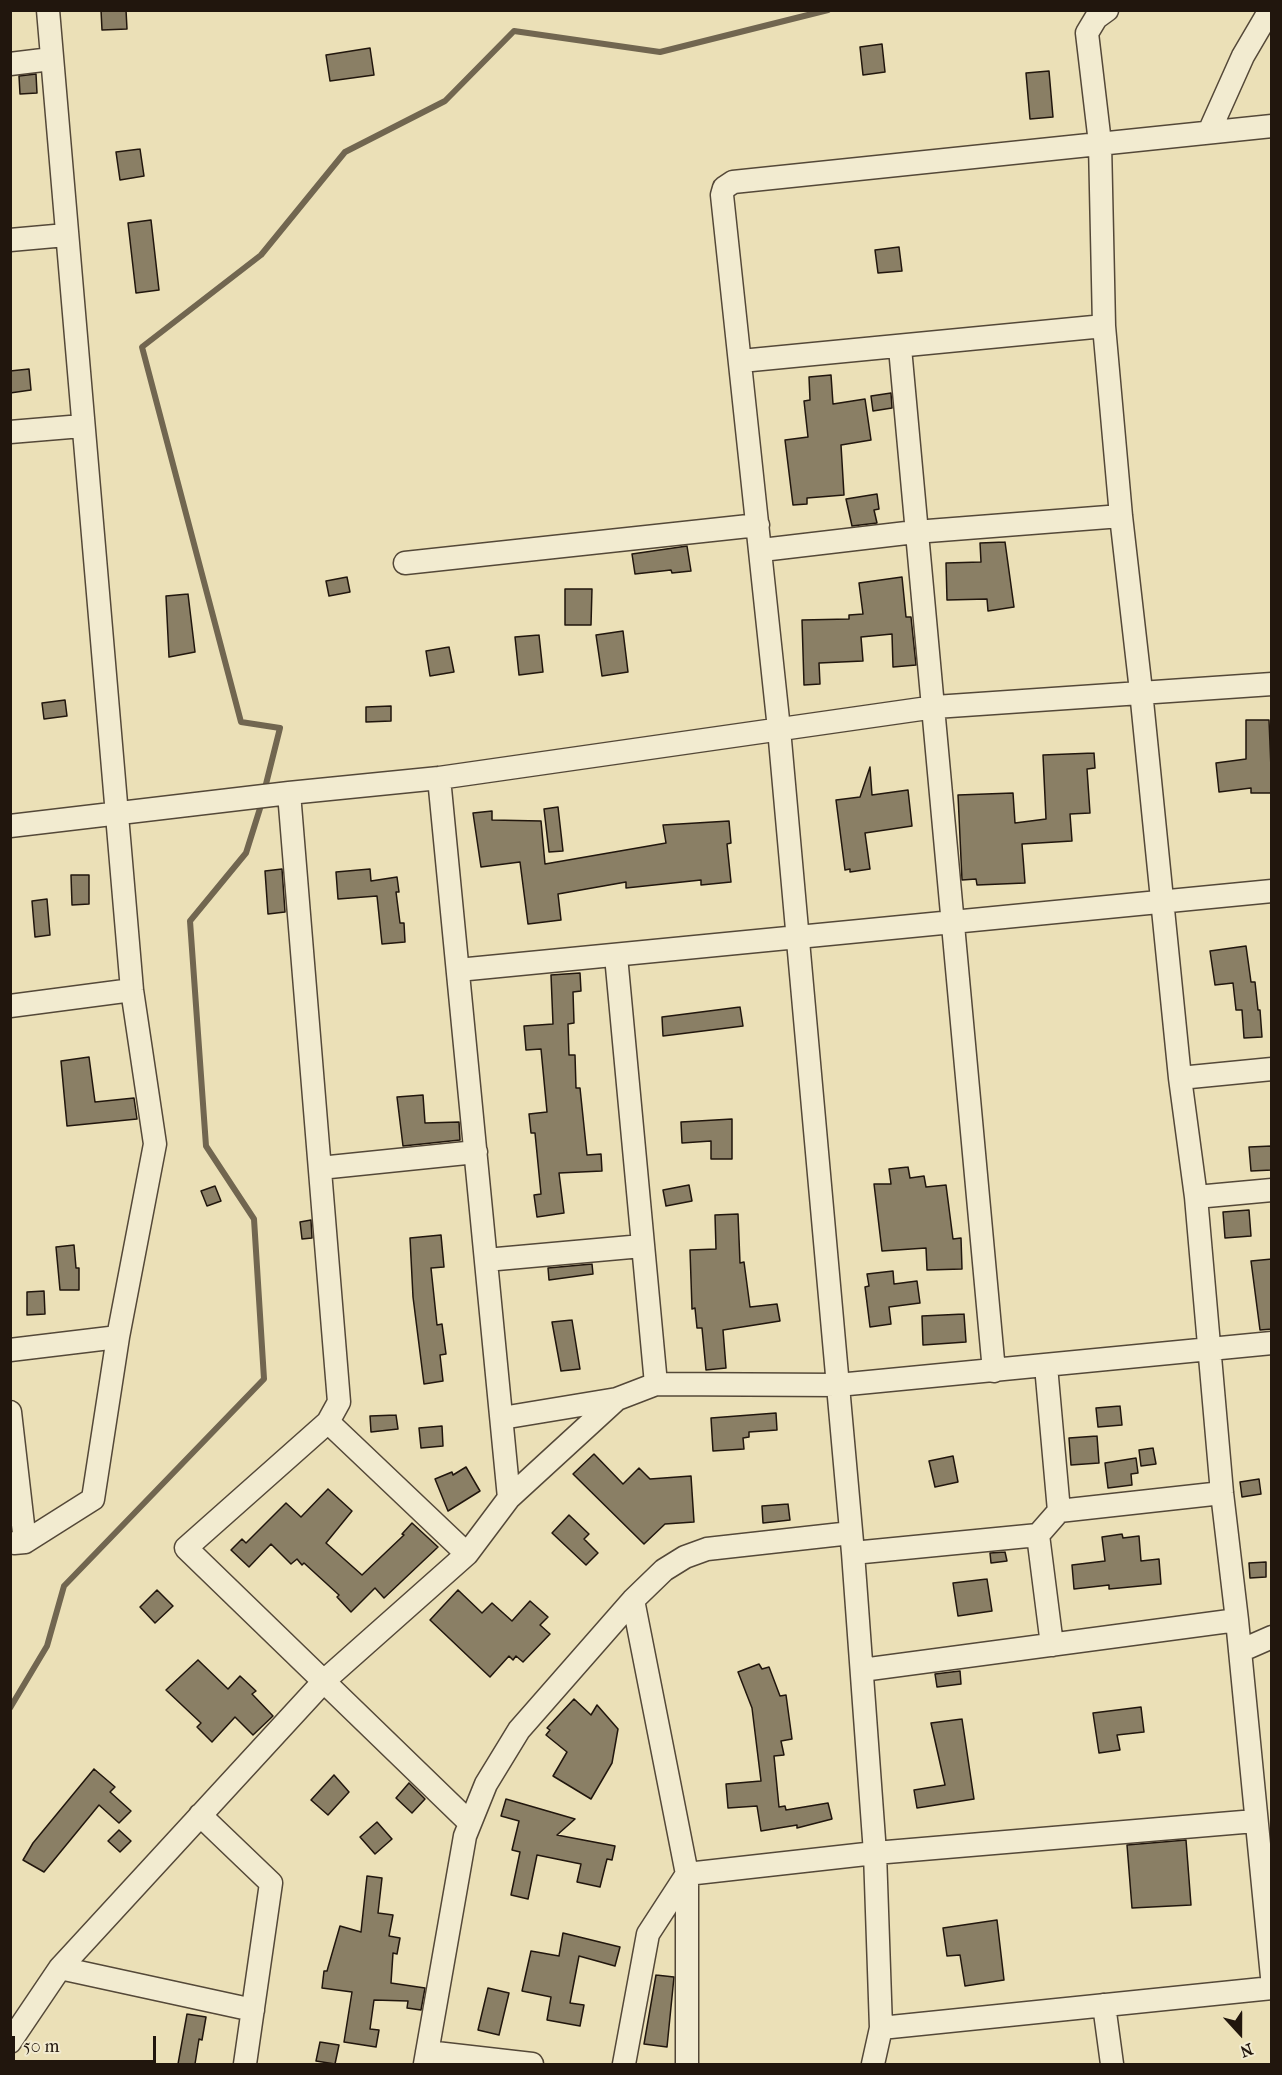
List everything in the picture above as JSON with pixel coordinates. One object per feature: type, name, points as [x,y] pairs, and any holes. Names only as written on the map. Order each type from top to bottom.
[{"type":"street","points":[[10,1412],[18,1543],[93,1499],[118,1337],[155,1144],[132,990],[115,814],[48,10]]},
{"type":"street","points":[[1107,10],[1096,18],[1087,33],[1100,143],[1104,326],[1121,516],[1142,691],[1180,1077],[1196,1197],[1211,1350],[1221,1493],[1240,1651],[1262,1795],[1255,1821],[1272,1977]]},
{"type":"street","points":[[1209,132],[1243,57],[1270,10]]},
{"type":"street","points":[[10,64],[51,59]]},
{"type":"street","points":[[873,2064],[880,2028],[875,1853],[852,1543],[762,550],[722,195],[728,184],[1272,126]]},
{"type":"street","points":[[10,240],[66,235]]},
{"type":"street","points":[[741,361],[900,348],[1104,326]]},
{"type":"street","points":[[900,348],[915,532],[935,707],[952,923],[994,1371]]},
{"type":"street","points":[[10,432],[82,426]]},
{"type":"street","points":[[762,550],[915,532],[1121,516]]},
{"type":"street","points":[[405,563],[758,525]]},
{"type":"street","points":[[10,826],[289,793],[440,778],[935,707],[1142,691],[1272,684]]},
{"type":"street","points":[[440,778],[509,1498]]},
{"type":"street","points":[[289,793],[339,1402],[328,1422],[186,1548],[325,1680],[470,1823]]},
{"type":"street","points":[[458,970],[1272,891]]},
{"type":"street","points":[[616,956],[656,1384]]},
{"type":"street","points":[[10,1006],[132,990]]},
{"type":"street","points":[[1180,1077],[1272,1069]]},
{"type":"street","points":[[320,1168],[476,1152]]},
{"type":"street","points":[[1196,1197],[1272,1190]]},
{"type":"street","points":[[486,1260],[642,1246]]},
{"type":"street","points":[[10,1350],[118,1337]]},
{"type":"street","points":[[502,1418],[617,1399],[656,1384],[838,1385],[1272,1343]]},
{"type":"street","points":[[1046,1366],[1059,1511]]},
{"type":"street","points":[[10,2042],[60,1968],[325,1680],[467,1554],[509,1498],[617,1399]]},
{"type":"street","points":[[328,1422],[467,1554]]},
{"type":"street","points":[[532,2064],[426,2058],[465,1836],[486,1784],[519,1730],[633,1600],[664,1570],[685,1557],[707,1549],[1038,1535],[1059,1511],[1221,1493]]},
{"type":"street","points":[[1038,1535],[1052,1645]]},
{"type":"street","points":[[633,1600],[687,1874],[687,2064]]},
{"type":"street","points":[[862,1670],[1237,1620]]},
{"type":"street","points":[[1240,1651],[1272,1637]]},
{"type":"street","points":[[200,1815],[271,1882],[245,2064]]},
{"type":"street","points":[[687,1874],[875,1853],[1255,1821]]},
{"type":"street","points":[[624,2064],[648,1934],[687,1874]]},
{"type":"street","points":[[60,1968],[253,2010]]},
{"type":"street","points":[[880,2028],[1272,1988]]},
{"type":"street","points":[[1104,2005],[1112,2064]]},
{"type":"building","points":[[101,10],[126,10],[127,29],[102,30]]},
{"type":"building","points":[[882,44],[885,72],[863,75],[860,47]]},
{"type":"building","points":[[370,48],[374,75],[330,81],[326,55]]},
{"type":"building","points":[[1049,71],[1053,117],[1030,119],[1026,73]]},
{"type":"building","points":[[36,74],[37,93],[20,94],[19,76]]},
{"type":"building","points":[[140,149],[144,176],[120,180],[116,152]]},
{"type":"building","points":[[151,220],[159,290],[136,293],[128,223]]},
{"type":"building","points":[[899,247],[902,271],[878,273],[875,250]]},
{"type":"building","points":[[29,369],[31,390],[10,393],[10,371]]},
{"type":"building","points":[[831,375],[833,404],[865,399],[871,440],[841,445],[844,495],[807,498],[807,504],[793,505],[785,440],[808,437],[804,401],[810,400],[809,377]]},
{"type":"building","points":[[891,393],[892,408],[873,411],[871,396]]},
{"type":"building","points":[[877,494],[879,509],[874,510],[877,523],[852,526],[846,499]]},
{"type":"building","points":[[1005,542],[1014,607],[988,611],[987,599],[947,600],[946,563],[981,562],[980,543]]},
{"type":"building","points":[[687,546],[691,571],[672,573],[671,570],[635,574],[632,554]]},
{"type":"building","points":[[347,577],[350,592],[329,596],[326,581]]},
{"type":"building","points":[[902,577],[906,617],[911,617],[916,665],[893,667],[892,634],[861,637],[863,661],[819,663],[820,684],[804,685],[802,620],[849,619],[849,615],[863,614],[859,583]]},
{"type":"building","points":[[565,589],[592,589],[591,625],[565,625]]},
{"type":"building","points":[[188,594],[195,652],[169,657],[166,596]]},
{"type":"building","points":[[623,631],[628,672],[602,676],[596,635]]},
{"type":"building","points":[[539,635],[543,672],[519,675],[515,637]]},
{"type":"building","points":[[449,647],[454,672],[430,676],[426,651]]},
{"type":"building","points":[[65,700],[67,716],[44,719],[42,703]]},
{"type":"building","points":[[391,706],[391,721],[366,722],[366,707]]},
{"type":"building","points":[[1246,720],[1269,720],[1272,793],[1251,793],[1251,788],[1219,792],[1216,763],[1246,759]]},
{"type":"building","points":[[1094,753],[1095,768],[1087,769],[1090,813],[1070,814],[1072,841],[1022,844],[1025,883],[977,885],[976,879],[962,880],[958,795],[1013,793],[1015,823],[1046,819],[1043,755]]},
{"type":"building","points":[[870,767],[872,795],[908,790],[912,826],[865,833],[870,869],[850,872],[850,869],[845,870],[836,800],[860,797]]},
{"type":"building","points":[[558,807],[563,851],[549,852],[544,809]]},
{"type":"building","points":[[492,811],[492,820],[541,821],[545,864],[666,843],[663,825],[729,821],[731,843],[727,844],[731,882],[701,885],[701,880],[626,888],[626,882],[558,894],[561,920],[528,924],[520,862],[481,867],[473,813]]},
{"type":"building","points":[[282,869],[285,912],[268,914],[265,871]]},
{"type":"building","points":[[370,869],[371,881],[397,877],[399,892],[396,892],[400,923],[404,923],[405,942],[382,944],[377,896],[338,899],[336,872]]},
{"type":"building","points":[[71,875],[89,875],[89,904],[72,905]]},
{"type":"building","points":[[47,899],[50,935],[35,937],[32,901]]},
{"type":"building","points":[[1246,946],[1251,982],[1255,982],[1258,1010],[1260,1010],[1262,1037],[1244,1038],[1242,1010],[1236,1010],[1233,983],[1215,985],[1210,951]]},
{"type":"building","points":[[580,973],[581,991],[573,992],[574,1023],[568,1024],[569,1055],[575,1055],[576,1088],[580,1088],[587,1155],[601,1154],[602,1171],[559,1173],[564,1213],[537,1217],[534,1195],[541,1194],[535,1133],[531,1133],[529,1114],[547,1112],[541,1049],[526,1050],[524,1026],[553,1024],[551,975]]},
{"type":"building","points":[[740,1007],[743,1026],[663,1036],[662,1017]]},
{"type":"building","points":[[89,1057],[95,1102],[134,1098],[137,1119],[67,1126],[61,1061]]},
{"type":"building","points":[[423,1095],[425,1123],[459,1122],[460,1140],[403,1146],[397,1097]]},
{"type":"building","points":[[732,1119],[732,1159],[711,1159],[711,1141],[682,1143],[681,1122]]},
{"type":"building","points":[[1272,1146],[1272,1170],[1251,1171],[1249,1147]]},
{"type":"building","points":[[908,1167],[910,1178],[924,1176],[926,1187],[946,1185],[953,1239],[961,1238],[962,1269],[927,1270],[926,1248],[882,1251],[874,1184],[891,1184],[889,1169]]},
{"type":"building","points":[[689,1185],[692,1201],[666,1206],[663,1190]]},
{"type":"building","points":[[215,1186],[221,1201],[207,1206],[201,1191]]},
{"type":"building","points":[[1249,1210],[1251,1236],[1225,1238],[1223,1212]]},
{"type":"building","points":[[738,1214],[740,1263],[744,1262],[750,1307],[777,1304],[780,1321],[723,1330],[726,1368],[706,1370],[702,1328],[697,1328],[695,1308],[692,1309],[690,1250],[716,1249],[715,1215]]},
{"type":"building","points":[[311,1220],[312,1238],[302,1239],[300,1222]]},
{"type":"building","points":[[441,1235],[444,1267],[431,1268],[437,1325],[442,1324],[446,1354],[440,1355],[443,1381],[424,1384],[413,1297],[410,1238]]},
{"type":"building","points":[[74,1245],[76,1268],[79,1268],[79,1290],[60,1290],[56,1247]]},
{"type":"building","points":[[1272,1259],[1272,1329],[1260,1330],[1251,1261]]},
{"type":"building","points":[[592,1264],[593,1274],[549,1280],[548,1268]]},
{"type":"building","points":[[893,1271],[894,1284],[917,1281],[920,1303],[889,1307],[891,1324],[870,1327],[865,1287],[869,1286],[867,1274]]},
{"type":"building","points":[[44,1291],[45,1314],[27,1315],[27,1292]]},
{"type":"building","points":[[964,1314],[966,1342],[923,1345],[922,1316]]},
{"type":"building","points":[[572,1320],[580,1369],[561,1371],[552,1322]]},
{"type":"building","points":[[1120,1406],[1122,1425],[1098,1427],[1096,1408]]},
{"type":"building","points":[[776,1413],[777,1430],[749,1432],[749,1437],[743,1438],[744,1449],[713,1451],[711,1418]]},
{"type":"building","points":[[396,1415],[398,1429],[371,1432],[370,1416]]},
{"type":"building","points":[[442,1426],[443,1446],[421,1448],[419,1428]]},
{"type":"building","points":[[1097,1436],[1099,1463],[1071,1465],[1069,1438]]},
{"type":"building","points":[[1153,1448],[1156,1464],[1141,1466],[1139,1450]]},
{"type":"building","points":[[594,1454],[623,1484],[639,1468],[650,1479],[691,1476],[694,1522],[665,1524],[644,1544],[573,1474]]},
{"type":"building","points":[[953,1456],[958,1482],[935,1487],[929,1461]]},
{"type":"building","points":[[1136,1458],[1138,1473],[1131,1474],[1132,1485],[1108,1488],[1105,1463]]},
{"type":"building","points":[[466,1467],[480,1491],[448,1511],[435,1479],[452,1472],[453,1475]]},
{"type":"building","points":[[1259,1479],[1261,1494],[1242,1497],[1240,1482]]},
{"type":"building","points":[[328,1489],[352,1511],[326,1543],[362,1575],[404,1535],[402,1534],[412,1523],[438,1547],[384,1598],[375,1588],[351,1612],[337,1597],[339,1595],[304,1563],[302,1565],[297,1559],[291,1564],[271,1544],[249,1567],[231,1550],[242,1539],[246,1543],[286,1503],[301,1517]]},
{"type":"building","points":[[788,1504],[790,1520],[763,1523],[762,1506]]},
{"type":"building","points":[[569,1515],[589,1534],[584,1539],[598,1553],[586,1565],[552,1533]]},
{"type":"building","points":[[1122,1534],[1123,1538],[1139,1536],[1141,1561],[1159,1559],[1161,1584],[1109,1589],[1109,1585],[1074,1589],[1072,1565],[1105,1561],[1102,1537]]},
{"type":"building","points":[[1005,1552],[1007,1561],[991,1563],[990,1553]]},
{"type":"building","points":[[1266,1562],[1266,1577],[1250,1578],[1249,1563]]},
{"type":"building","points":[[987,1579],[992,1611],[958,1616],[953,1583]]},
{"type":"building","points":[[157,1590],[173,1606],[155,1623],[140,1607]]},
{"type":"building","points":[[458,1590],[482,1613],[492,1603],[512,1621],[530,1601],[548,1617],[540,1625],[550,1634],[523,1662],[516,1656],[513,1660],[509,1656],[490,1677],[430,1620]]},
{"type":"building","points":[[198,1660],[228,1689],[240,1676],[256,1691],[252,1694],[273,1716],[253,1735],[235,1717],[212,1742],[197,1727],[201,1723],[166,1690]]},
{"type":"building","points":[[759,1664],[762,1669],[769,1667],[780,1696],[786,1695],[792,1739],[781,1741],[784,1755],[774,1756],[779,1807],[785,1806],[786,1810],[828,1803],[832,1819],[797,1828],[797,1825],[761,1831],[757,1806],[728,1808],[726,1784],[761,1781],[752,1708],[738,1672]]},
{"type":"building","points":[[960,1671],[961,1684],[937,1687],[935,1674]]},
{"type":"building","points":[[574,1699],[591,1715],[597,1705],[618,1729],[612,1763],[591,1799],[553,1776],[567,1752],[546,1735],[550,1730],[547,1728]]},
{"type":"building","points":[[1141,1707],[1144,1732],[1117,1735],[1120,1750],[1099,1753],[1093,1713]]},
{"type":"building","points":[[962,1719],[974,1799],[917,1808],[914,1790],[945,1785],[931,1723]]},
{"type":"building","points":[[94,1769],[115,1787],[110,1792],[131,1811],[119,1823],[99,1805],[44,1872],[23,1860],[33,1843]]},
{"type":"building","points":[[334,1775],[349,1792],[328,1815],[311,1800]]},
{"type":"building","points":[[409,1783],[425,1799],[412,1813],[396,1798]]},
{"type":"building","points":[[506,1799],[575,1819],[557,1835],[615,1846],[612,1860],[607,1859],[600,1887],[577,1882],[581,1864],[537,1855],[528,1899],[511,1895],[520,1852],[512,1850],[519,1821],[501,1816]]},
{"type":"building","points":[[377,1822],[392,1839],[375,1854],[360,1837]]},
{"type":"building","points":[[119,1830],[131,1841],[120,1852],[108,1841]]},
{"type":"building","points":[[1186,1840],[1191,1905],[1132,1908],[1127,1845]]},
{"type":"building","points":[[367,1876],[382,1878],[378,1913],[393,1915],[389,1936],[400,1938],[397,1954],[393,1953],[391,1983],[425,1988],[421,2010],[407,2008],[408,2001],[374,2000],[370,2029],[379,2030],[376,2047],[344,2042],[352,1992],[322,1988],[324,1971],[327,1971],[340,1926],[361,1932]]},
{"type":"building","points":[[997,1920],[1004,1980],[965,1986],[960,1955],[947,1956],[943,1928]]},
{"type":"building","points":[[563,1933],[620,1947],[615,1966],[579,1956],[570,2003],[584,2005],[580,2026],[547,2020],[551,1997],[522,1991],[531,1951],[559,1956]]},
{"type":"building","points":[[656,1975],[674,1977],[667,2047],[644,2044]]},
{"type":"building","points":[[488,1988],[509,1993],[499,2035],[478,2030]]},
{"type":"building","points":[[187,2014],[206,2017],[202,2040],[199,2039],[195,2064],[178,2064]]},
{"type":"building","points":[[320,2042],[339,2045],[335,2064],[316,2061]]},
{"type":"waterway","points":[[264,792],[280,728],[241,722],[142,347],[261,255],[345,152],[445,101],[514,31],[660,52],[828,10]]},
{"type":"waterway","points":[[10,1708],[47,1646],[64,1586],[264,1379],[254,1219],[206,1146],[190,921],[246,853],[262,802]]}]
